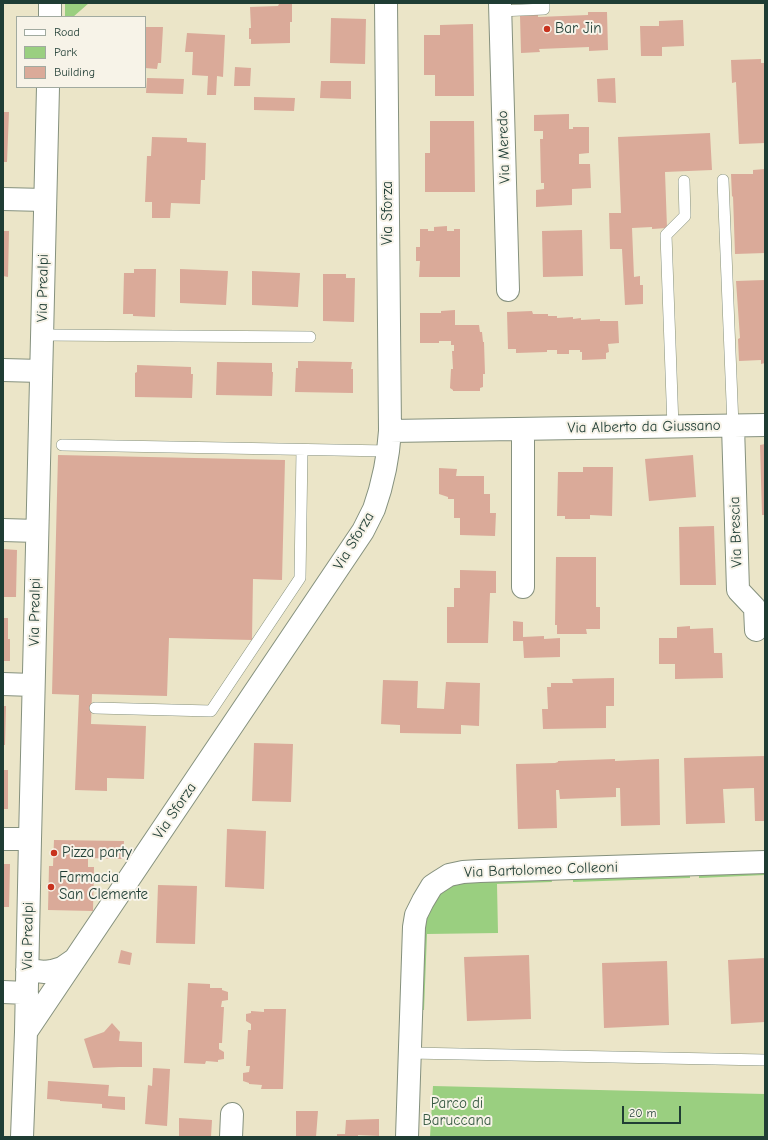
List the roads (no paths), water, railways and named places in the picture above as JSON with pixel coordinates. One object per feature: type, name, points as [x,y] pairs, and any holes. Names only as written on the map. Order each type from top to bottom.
[{"type":"street","name":"Via Sforza","points":[[26,1032],[363,531],[374,509],[380,490],[389,441],[386,3]]},
{"type":"street","name":"Via Meredo","points":[[500,7],[508,290]]},
{"type":"street","name":"Via Prealpi","points":[[22,1137],[26,1032],[48,88]]},
{"type":"street","points":[[3,199],[45,200]]},
{"type":"street","points":[[3,370],[41,371]]},
{"type":"street","name":"Via Alberto da Giussano","points":[[389,441],[523,429],[765,425]]},
{"type":"street","name":"Via Brescia","points":[[733,426],[738,590],[756,608],[756,630]]},
{"type":"street","points":[[523,429],[523,587]]},
{"type":"street","points":[[3,530],[37,531]]},
{"type":"street","points":[[3,684],[34,685]]},
{"type":"street","points":[[3,839],[30,839]]},
{"type":"street","name":"Via Bartolomeo Colleoni","points":[[408,1137],[413,933],[419,908],[432,886],[443,878],[456,874],[480,871],[765,862]]},
{"type":"street","name":"Via Sforza","points":[[27,970],[52,971],[62,968],[78,955]]},
{"type":"street","points":[[3,992],[26,993]]},
{"type":"street","points":[[231,1137],[232,1114]]},
{"type":"lane","points":[[500,7],[544,9],[544,3]]},
{"type":"lane","points":[[723,180],[733,426]]},
{"type":"lane","points":[[673,427],[666,235],[685,216],[684,181]]},
{"type":"lane","points":[[42,334],[310,337]]},
{"type":"lane","points":[[62,445],[302,450],[389,441]]},
{"type":"lane","points":[[95,708],[211,710],[300,578],[302,450]]},
{"type":"lane","points":[[410,1053],[765,1060]]},
{"type":"place","name":"Bar Jin","points":[[547,29]]},
{"type":"place","name":"Pizza party","points":[[54,853]]},
{"type":"place","name":"Farmacia San Clemente","points":[[51,887]]},
{"type":"park label","name":"Parco di Baruccana","points":[[457,1112]]}]
